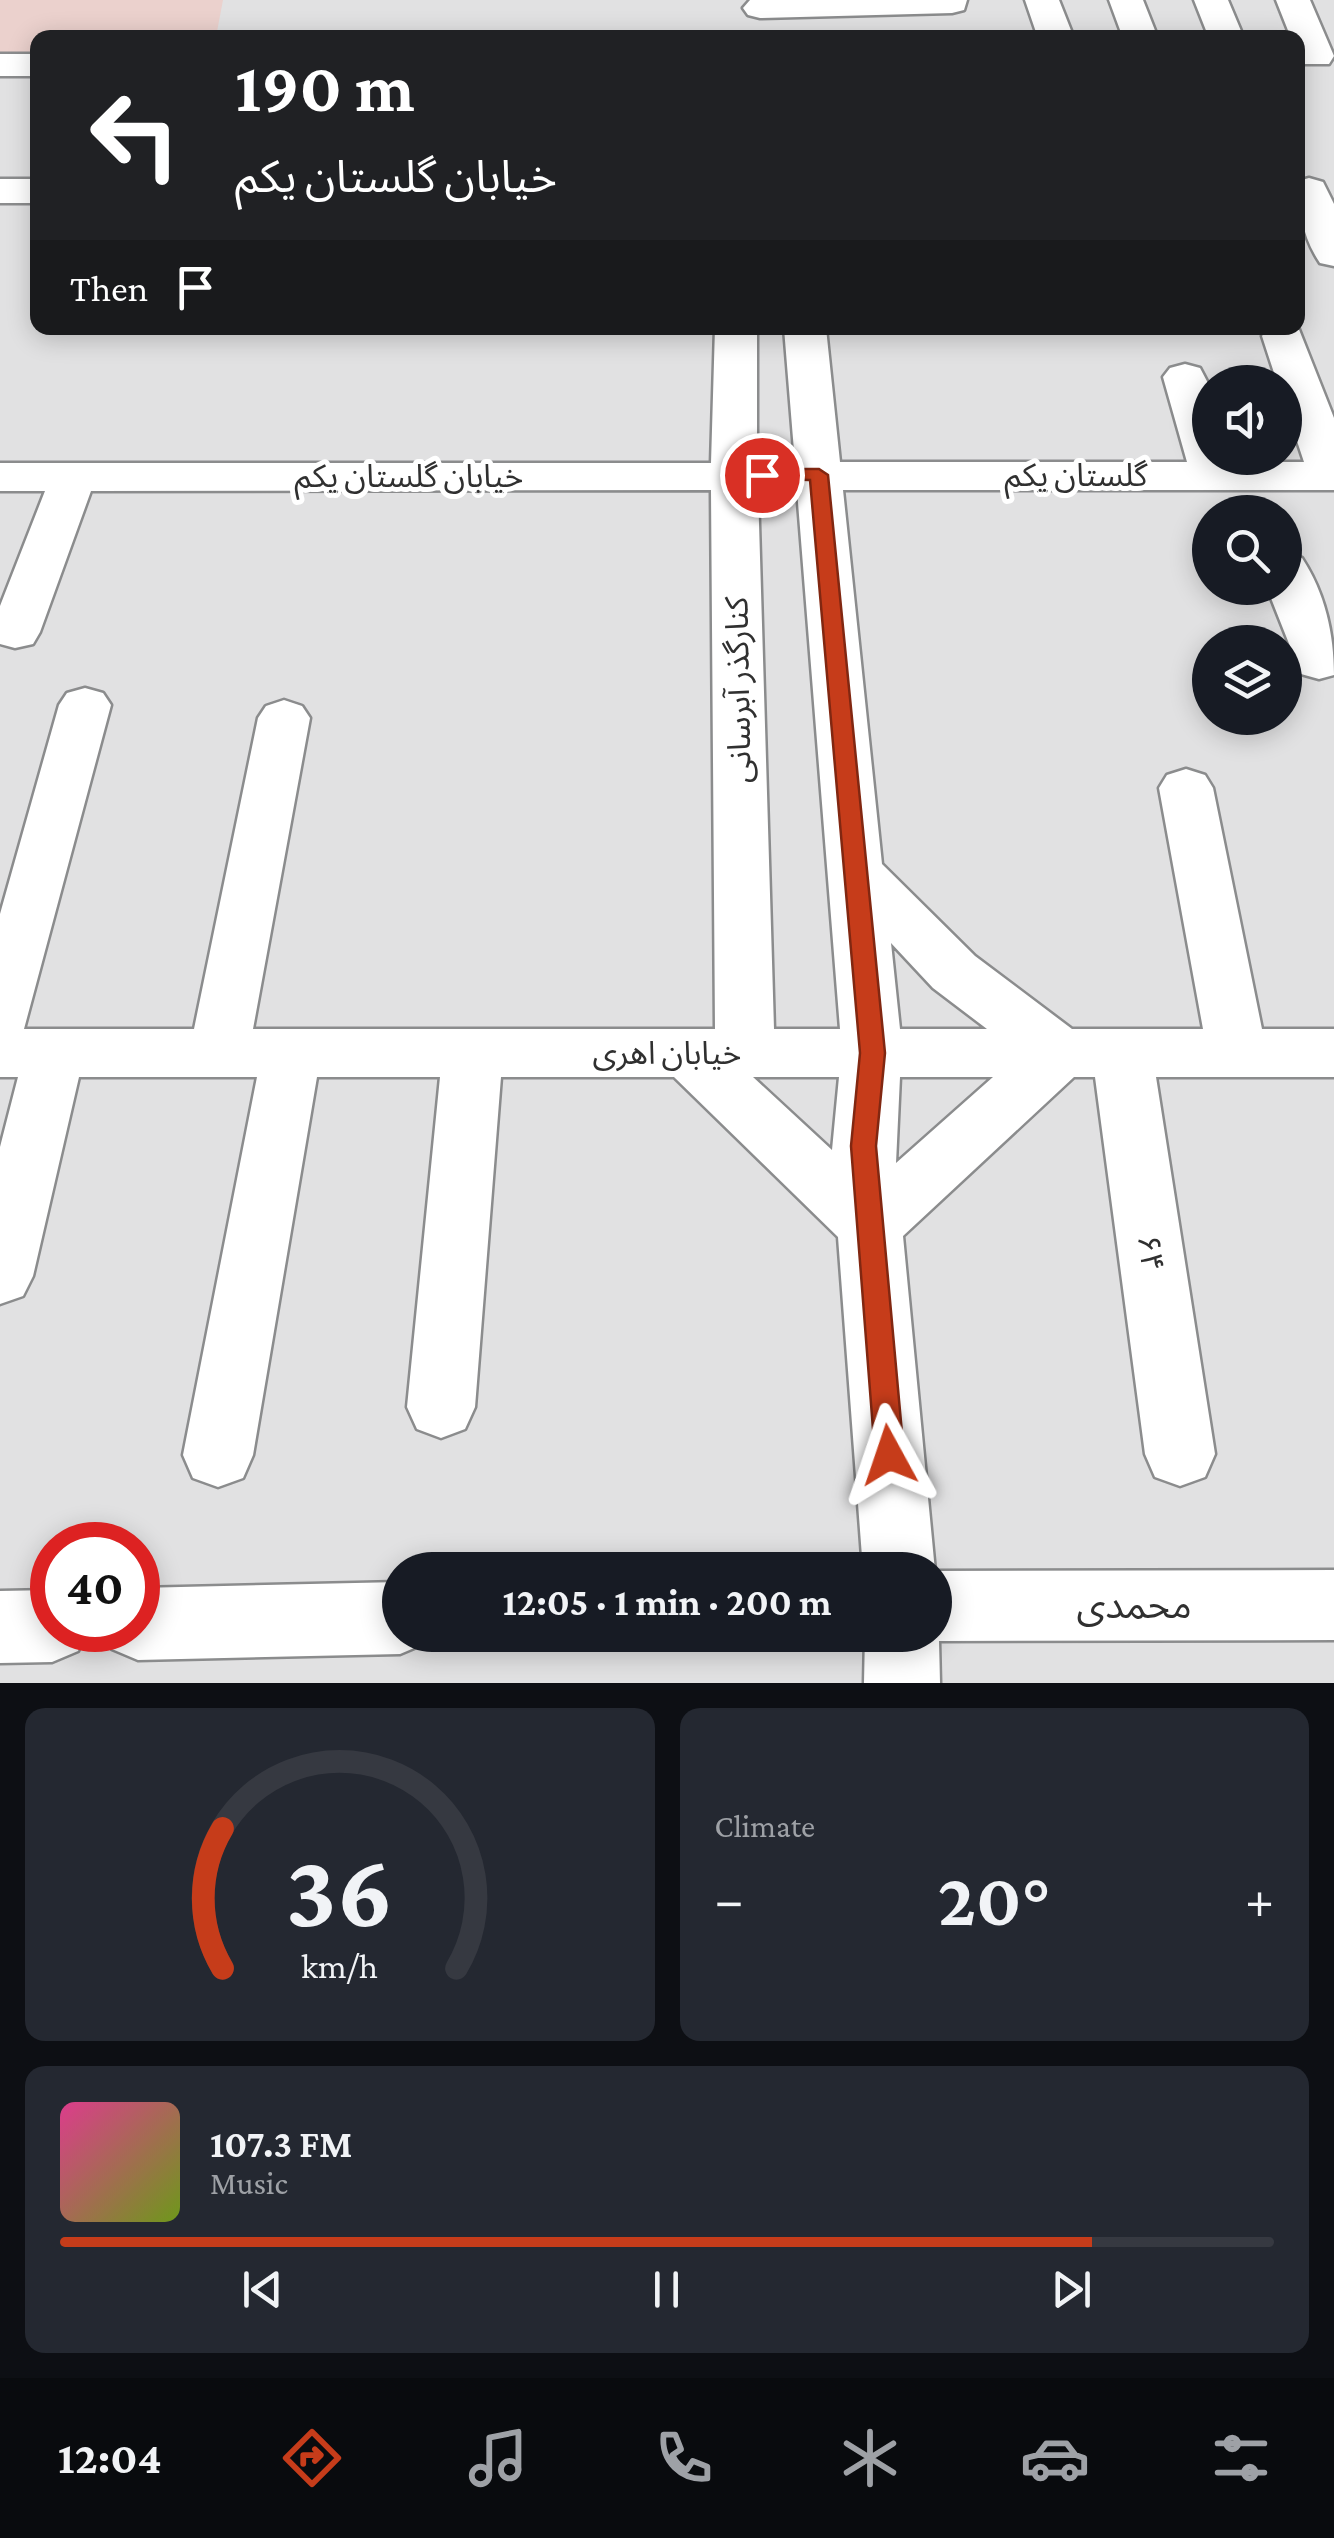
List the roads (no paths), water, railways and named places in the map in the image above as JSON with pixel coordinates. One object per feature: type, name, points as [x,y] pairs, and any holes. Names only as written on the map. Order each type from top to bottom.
[{"type":"street","points":[[1042,0],[1053,30]]},
{"type":"street","points":[[1126,0],[1139,30]]},
{"type":"street","points":[[1212,0],[1224,30]]},
{"type":"street","points":[[1292,0],[1305,30]]},
{"type":"street","points":[[761,15],[952,4]]},
{"type":"street","points":[[1305,30],[1316,56]]},
{"type":"street","points":[[0,65],[30,65]]},
{"type":"street","points":[[1314,190],[1334,254]]},
{"type":"street","points":[[0,191],[30,191]]},
{"type":"street","name":"کنارگذر آبرسانی","points":[[717,1053],[736,335]]},
{"type":"street","points":[[806,335],[872,1053],[864,1146],[897,1552]]},
{"type":"street","points":[[1282,336],[1333,476]]},
{"type":"street","points":[[1184,377],[1243,488]]},
{"type":"street","name":"خیابان گلستان یکم","points":[[0,477],[819,475]]},
{"type":"street","name":"گلستان یکم","points":[[819,475],[1243,488],[1333,476]]},
{"type":"street","points":[[15,632],[74,477]]},
{"type":"street","points":[[1298,605],[1319,662]]},
{"type":"street","points":[[0,1020],[85,705]]},
{"type":"street","points":[[219,1053],[284,718]]},
{"type":"street","points":[[1186,788],[1237,1053]]},
{"type":"street","points":[[856,872],[954,972],[1091,1053],[870,1226]]},
{"type":"street","name":"خیابان اهری","points":[[27,1053],[1334,1052]]},
{"type":"street","points":[[0,1276],[27,1053]]},
{"type":"street","points":[[440,1407],[473,1053]]},
{"type":"street","points":[[717,1053],[870,1226]]},
{"type":"street","name":"۶۴","points":[[1091,1053],[1180,1454]]},
{"type":"street","points":[[218,1455],[291,1054]]},
{"type":"street","name":"محمدی","points":[[952,1606],[1334,1605]]},
{"type":"street","points":[[160,1623],[382,1618]]},
{"type":"street","points":[[0,1627],[30,1626]]},
{"type":"street","points":[[902,1652],[902,1683]]}]
